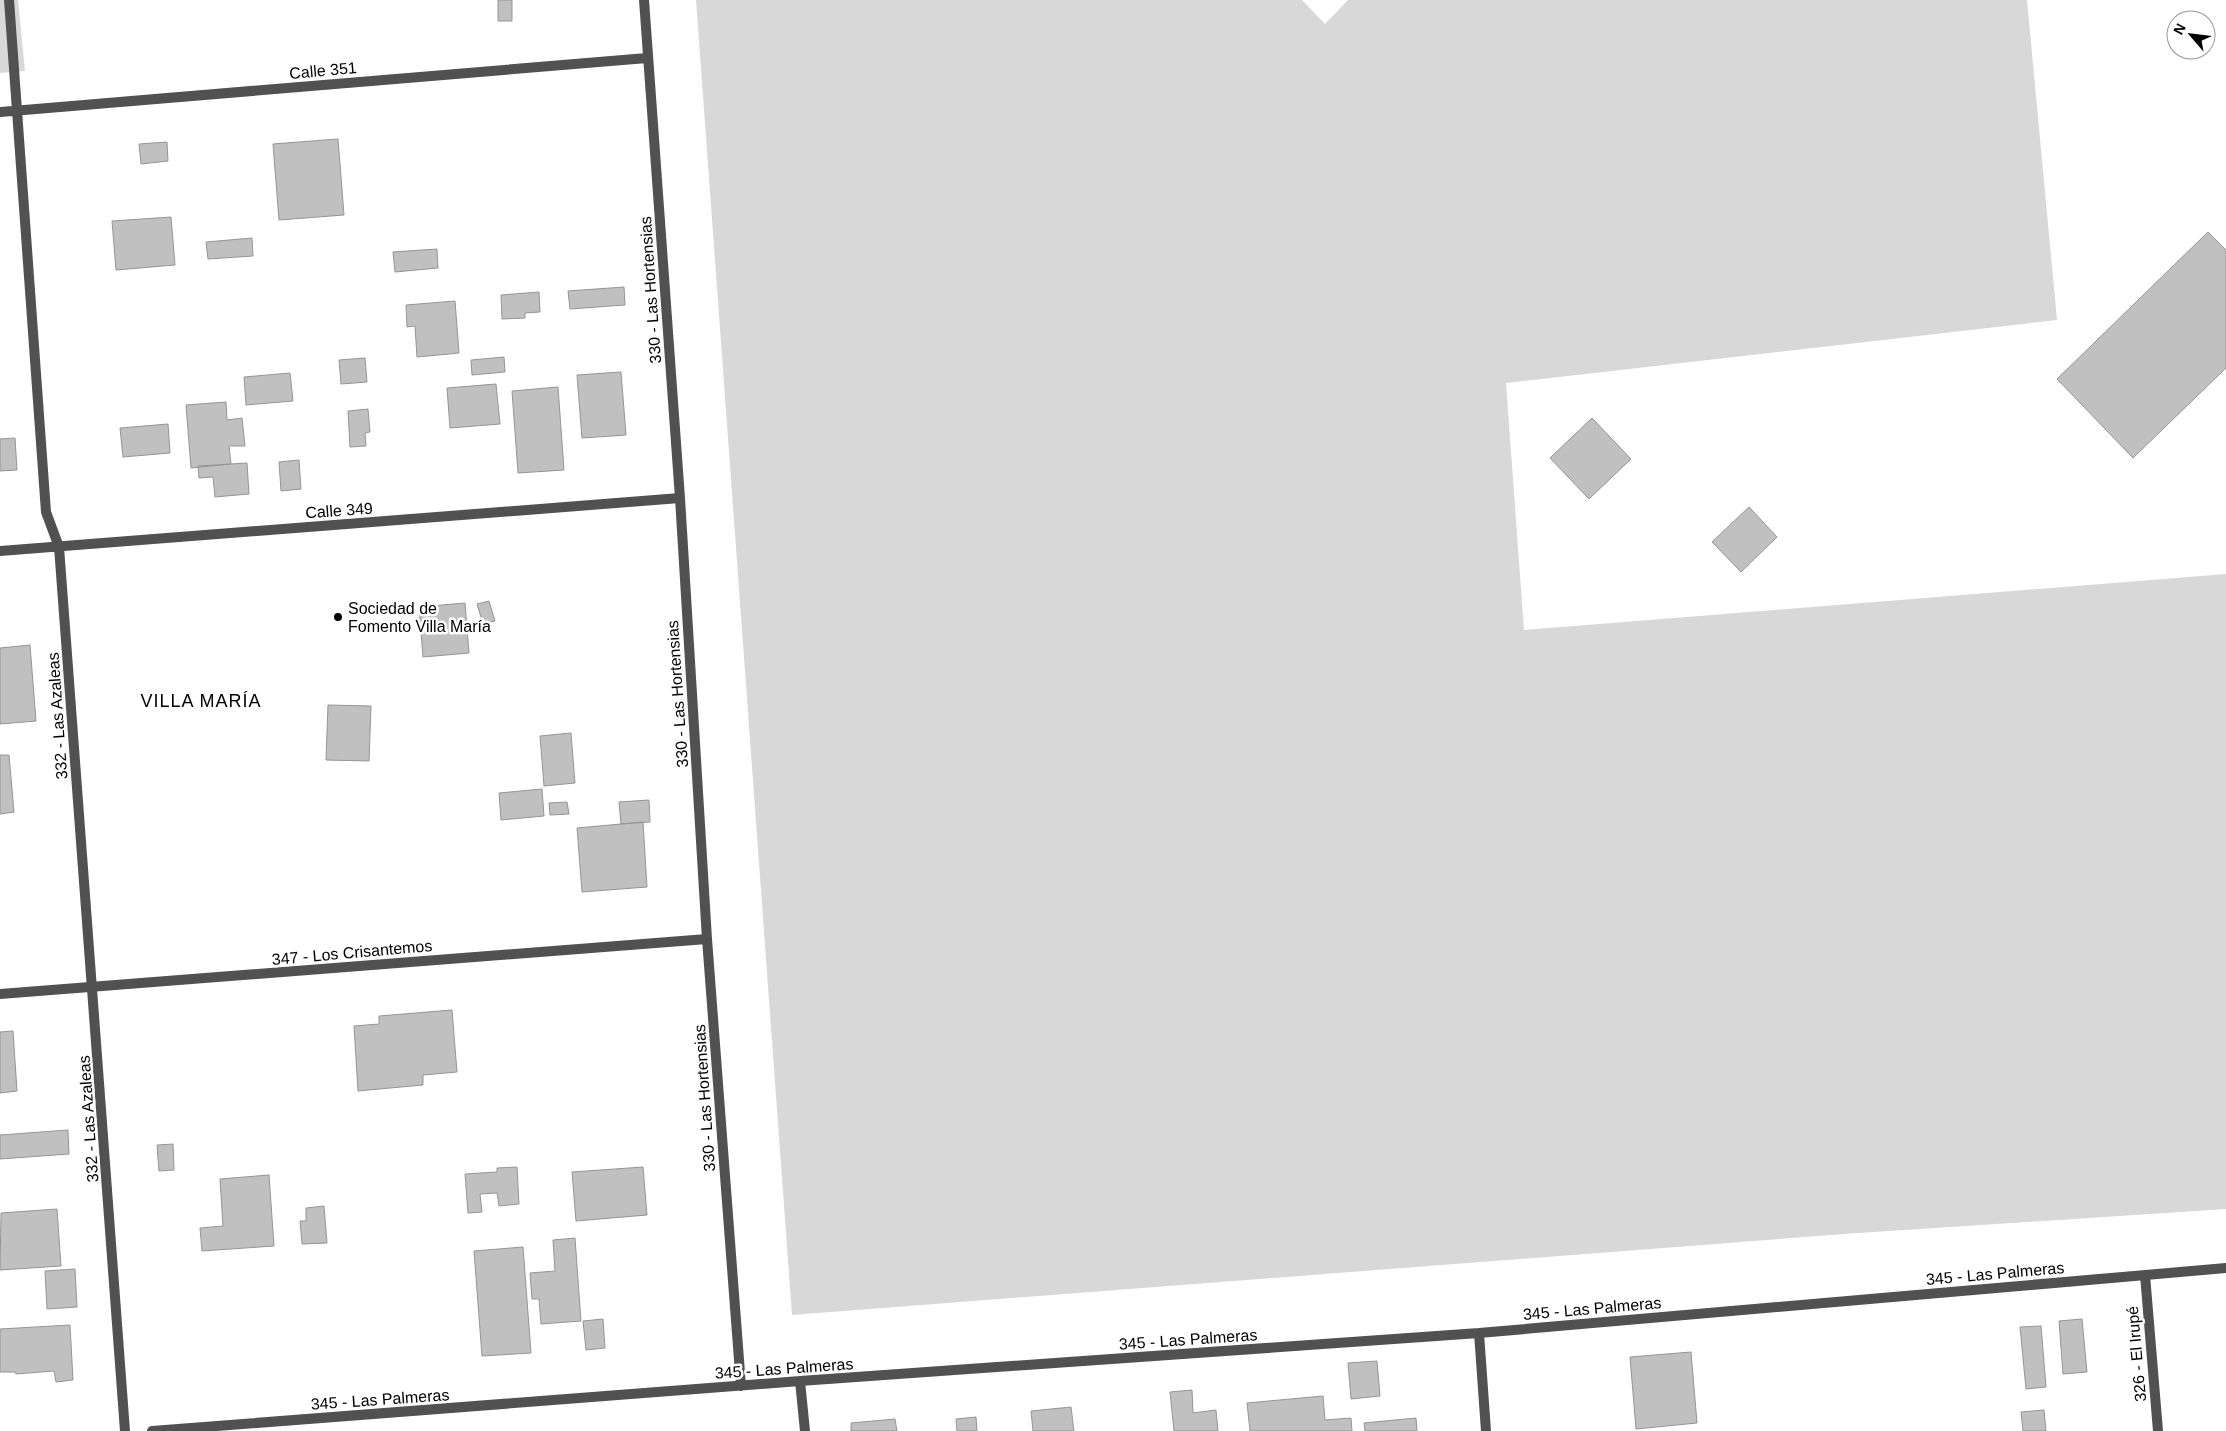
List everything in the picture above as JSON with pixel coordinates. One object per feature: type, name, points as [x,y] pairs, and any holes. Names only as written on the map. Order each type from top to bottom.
[{"type":"street","name":"332 - Las Azaleas","points":[[9,0],[46,512],[59,547],[125,1431]]},
{"type":"street","name":"330 - Las Hortensias","points":[[644,0],[680,498],[707,939],[741,1386]]},
{"type":"street","name":"Calle 351","points":[[0,112],[648,58]]},
{"type":"street","name":"Calle 349","points":[[0,551],[680,498]]},
{"type":"street","name":"347 - Los Crisantemos","points":[[0,994],[707,939]]},
{"type":"street","name":"345 - Las Palmeras","points":[[152,1431],[800,1381],[1478,1333],[2226,1268]]},
{"type":"street","name":"326 - El Irupé","points":[[2145,1275],[2158,1431]]},
{"type":"street","points":[[1478,1333],[1486,1431]]},
{"type":"street","points":[[800,1381],[805,1431]]},
{"type":"shaded area","points":[[0,0],[18,0],[25,71],[0,73]]},
{"type":"shaded area","points":[[696,0],[1302,0],[1325,24],[1348,0],[2027,0],[2057,320],[1506,383],[1524,630],[2226,574],[2226,1209],[1844,1234],[792,1315]]},
{"type":"building","points":[[498,0],[512,0],[512,21],[498,21]]},
{"type":"building","points":[[338,139],[344,215],[279,220],[273,144]]},
{"type":"building","points":[[167,142],[168,161],[141,164],[139,144]]},
{"type":"building","points":[[171,217],[175,265],[116,270],[112,221]]},
{"type":"building","points":[[2208,232],[2226,250],[2226,368],[2133,458],[2057,379]]},
{"type":"building","points":[[252,238],[253,256],[208,259],[206,242]]},
{"type":"building","points":[[437,249],[438,268],[395,272],[393,252]]},
{"type":"building","points":[[624,287],[625,305],[570,309],[568,291]]},
{"type":"building","points":[[539,292],[540,312],[525,313],[525,318],[502,319],[501,295]]},
{"type":"building","points":[[455,301],[459,353],[417,357],[415,326],[407,327],[406,305]]},
{"type":"building","points":[[504,357],[505,372],[472,375],[471,360]]},
{"type":"building","points":[[365,358],[367,382],[341,384],[339,360]]},
{"type":"building","points":[[621,372],[626,435],[582,438],[577,375]]},
{"type":"building","points":[[290,373],[293,401],[246,405],[244,377]]},
{"type":"building","points":[[496,384],[500,424],[450,428],[447,388]]},
{"type":"building","points":[[558,387],[564,470],[518,473],[512,391]]},
{"type":"building","points":[[226,402],[227,420],[242,418],[245,446],[229,446],[231,464],[191,468],[186,405]]},
{"type":"building","points":[[368,409],[370,432],[365,433],[366,446],[350,447],[348,411]]},
{"type":"building","points":[[1592,418],[1631,459],[1589,499],[1550,458]]},
{"type":"building","points":[[168,424],[170,453],[123,457],[120,428]]},
{"type":"building","points":[[15,438],[17,470],[0,471],[0,439]]},
{"type":"building","points":[[299,460],[301,489],[281,491],[279,462]]},
{"type":"building","points":[[247,463],[249,494],[215,497],[213,477],[199,478],[198,466]]},
{"type":"building","points":[[1749,507],[1777,537],[1741,572],[1712,542]]},
{"type":"building","points":[[489,601],[495,621],[483,624],[477,604]]},
{"type":"building","points":[[465,603],[469,653],[423,657],[419,607]]},
{"type":"building","points":[[30,645],[36,721],[0,724],[0,648]]},
{"type":"building","points":[[328,705],[371,706],[369,761],[326,760]]},
{"type":"building","points":[[571,733],[575,783],[544,786],[540,736]]},
{"type":"building","points":[[0,755],[9,755],[14,812],[0,814]]},
{"type":"building","points":[[542,789],[544,816],[501,820],[499,793]]},
{"type":"building","points":[[649,800],[650,822],[621,824],[619,802]]},
{"type":"building","points":[[567,802],[569,814],[550,815],[549,803]]},
{"type":"building","points":[[643,822],[647,887],[582,892],[577,828]]},
{"type":"building","points":[[452,1010],[457,1072],[423,1075],[423,1085],[358,1091],[354,1026],[379,1024],[379,1016]]},
{"type":"building","points":[[13,1031],[17,1091],[0,1093],[0,1032]]},
{"type":"building","points":[[68,1130],[69,1154],[0,1159],[0,1135]]},
{"type":"building","points":[[173,1144],[174,1170],[159,1171],[157,1145]]},
{"type":"building","points":[[517,1167],[519,1204],[499,1206],[497,1193],[480,1194],[482,1212],[468,1213],[465,1174],[497,1172],[497,1168]]},
{"type":"building","points":[[643,1167],[647,1215],[576,1221],[572,1172]]},
{"type":"building","points":[[269,1175],[274,1246],[202,1251],[200,1228],[223,1226],[220,1179]]},
{"type":"building","points":[[324,1206],[327,1243],[302,1244],[300,1221],[306,1221],[306,1208]]},
{"type":"building","points":[[57,1209],[61,1266],[0,1270],[1,1213]]},
{"type":"building","points":[[575,1238],[581,1321],[541,1324],[539,1299],[532,1299],[530,1273],[555,1271],[553,1240]]},
{"type":"building","points":[[523,1247],[531,1353],[482,1356],[474,1251]]},
{"type":"building","points":[[75,1269],[77,1307],[47,1309],[45,1271]]},
{"type":"building","points":[[603,1319],[605,1348],[586,1350],[583,1321]]},
{"type":"building","points":[[2082,1319],[2087,1372],[2063,1374],[2059,1321]]},
{"type":"building","points":[[70,1325],[73,1380],[56,1382],[54,1371],[16,1374],[15,1372],[0,1372],[0,1329]]},
{"type":"building","points":[[2041,1326],[2046,1387],[2026,1389],[2020,1327]]},
{"type":"building","points":[[1691,1352],[1697,1423],[1636,1429],[1630,1357]]},
{"type":"building","points":[[1377,1361],[1380,1396],[1351,1399],[1348,1363]]},
{"type":"building","points":[[1192,1390],[1193,1413],[1216,1410],[1218,1431],[1174,1431],[1170,1392]]},
{"type":"building","points":[[1323,1396],[1325,1420],[1351,1418],[1352,1431],[1250,1431],[1247,1403]]},
{"type":"building","points":[[1071,1407],[1074,1431],[1033,1431],[1031,1411]]},
{"type":"building","points":[[2044,1410],[2046,1431],[2023,1431],[2021,1412]]},
{"type":"building","points":[[976,1417],[977,1431],[957,1431],[956,1419]]},
{"type":"building","points":[[1416,1418],[1417,1431],[1365,1431],[1364,1423]]},
{"type":"building","points":[[895,1419],[897,1431],[851,1431],[851,1423]]},
{"type":"place","name":"Sociedad de Fomento Villa María","points":[[338,617]]},
{"type":"district","name":"VILLA MARÍA","points":[[201,701]]}]
